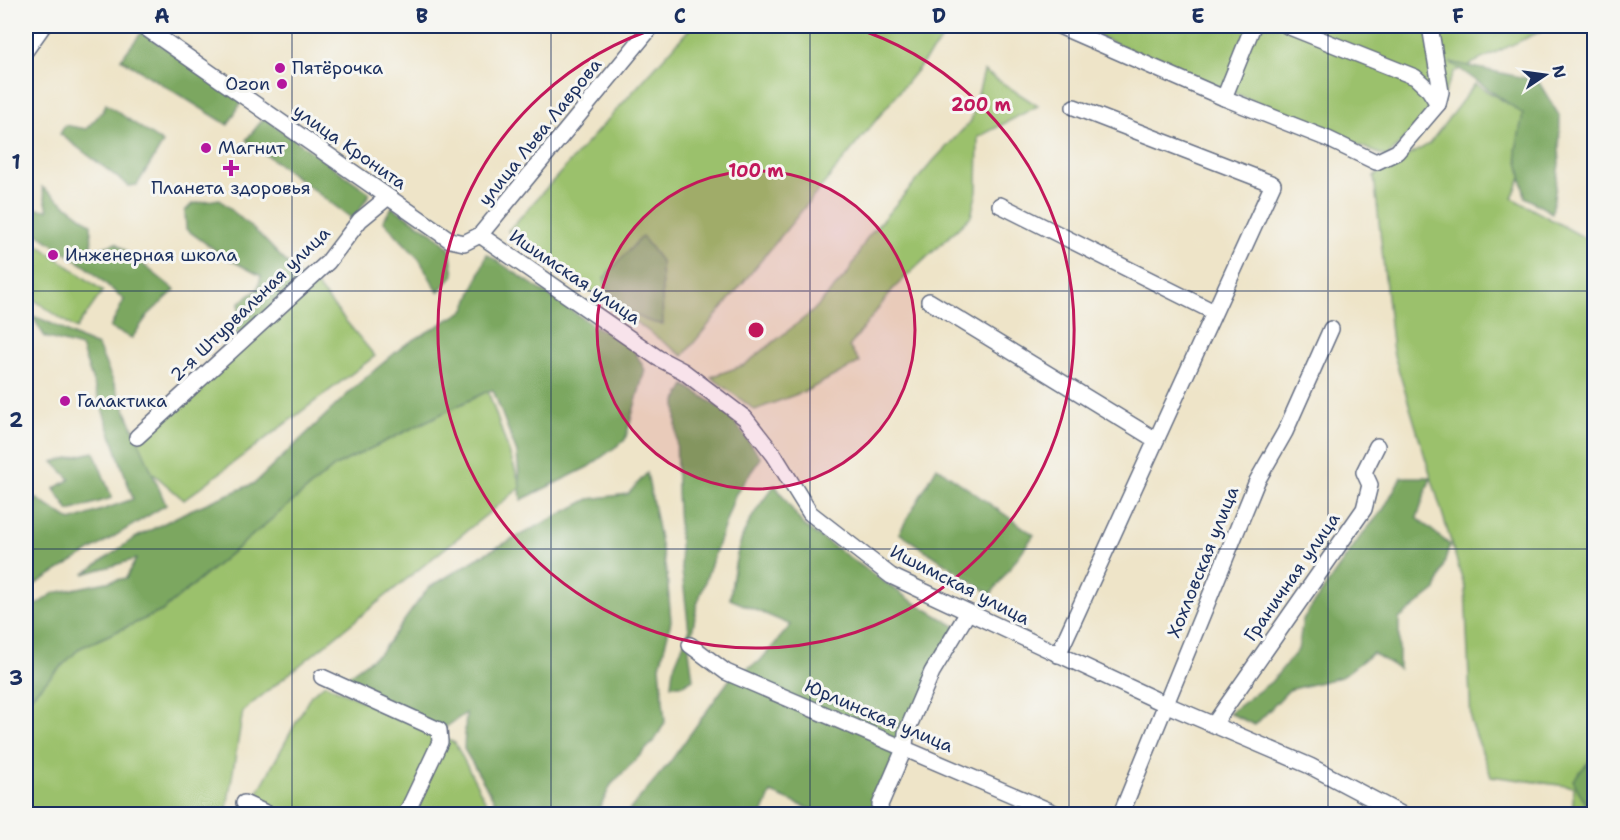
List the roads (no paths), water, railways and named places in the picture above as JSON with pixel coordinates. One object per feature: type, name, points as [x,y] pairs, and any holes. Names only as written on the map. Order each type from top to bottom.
[{"type":"street","points":[[26,50],[43,26]]},
{"type":"street","name":"улица Кронита","points":[[143,26],[450,240],[464,243],[480,236]]},
{"type":"street","name":"улица Льва Лаврова","points":[[480,236],[652,26]]},
{"type":"street","points":[[1059,26],[1224,98],[1328,139],[1376,162],[1397,152],[1438,104],[1441,92],[1430,26]]},
{"type":"street","points":[[1224,98],[1253,26]]},
{"type":"street","points":[[1287,26],[1415,78],[1429,90],[1438,104]]},
{"type":"street","points":[[1058,655],[1272,184],[1074,107]]},
{"type":"street","name":"2-я Штурвальная улица","points":[[137,437],[328,261],[360,220],[388,197]]},
{"type":"street","points":[[1000,205],[1214,312]]},
{"type":"street","name":"Ишимская улица","points":[[480,236],[658,358],[683,371],[745,418],[774,455],[810,513],[891,576],[967,614],[1165,704],[1310,766],[1395,813]]},
{"type":"street","points":[[929,301],[1156,440]]},
{"type":"street","name":"Хохловская улица","points":[[1121,814],[1257,481],[1285,432],[1331,328]]},
{"type":"street","name":"Граничная улица","points":[[1214,724],[1364,509],[1370,485],[1365,472],[1377,446]]},
{"type":"street","points":[[880,814],[880,805],[905,747],[906,733],[932,672],[967,614]]},
{"type":"street","name":"Юрлинская улица","points":[[690,645],[726,672],[1057,814]]},
{"type":"street","points":[[322,677],[439,730],[440,742],[406,814]]},
{"type":"street","points":[[244,803],[268,814]]},
{"type":"place","name":"Пятёрочка","points":[[280,68]]},
{"type":"place","name":"Ozon","points":[[282,84]]},
{"type":"place","name":"Магнит","points":[[206,148]]},
{"type":"place","name":"Планета здоровья","points":[[231,168]]},
{"type":"place","name":"Инженерная школа","points":[[53,255]]},
{"type":"place","name":"Галактика","points":[[65,401]]}]
